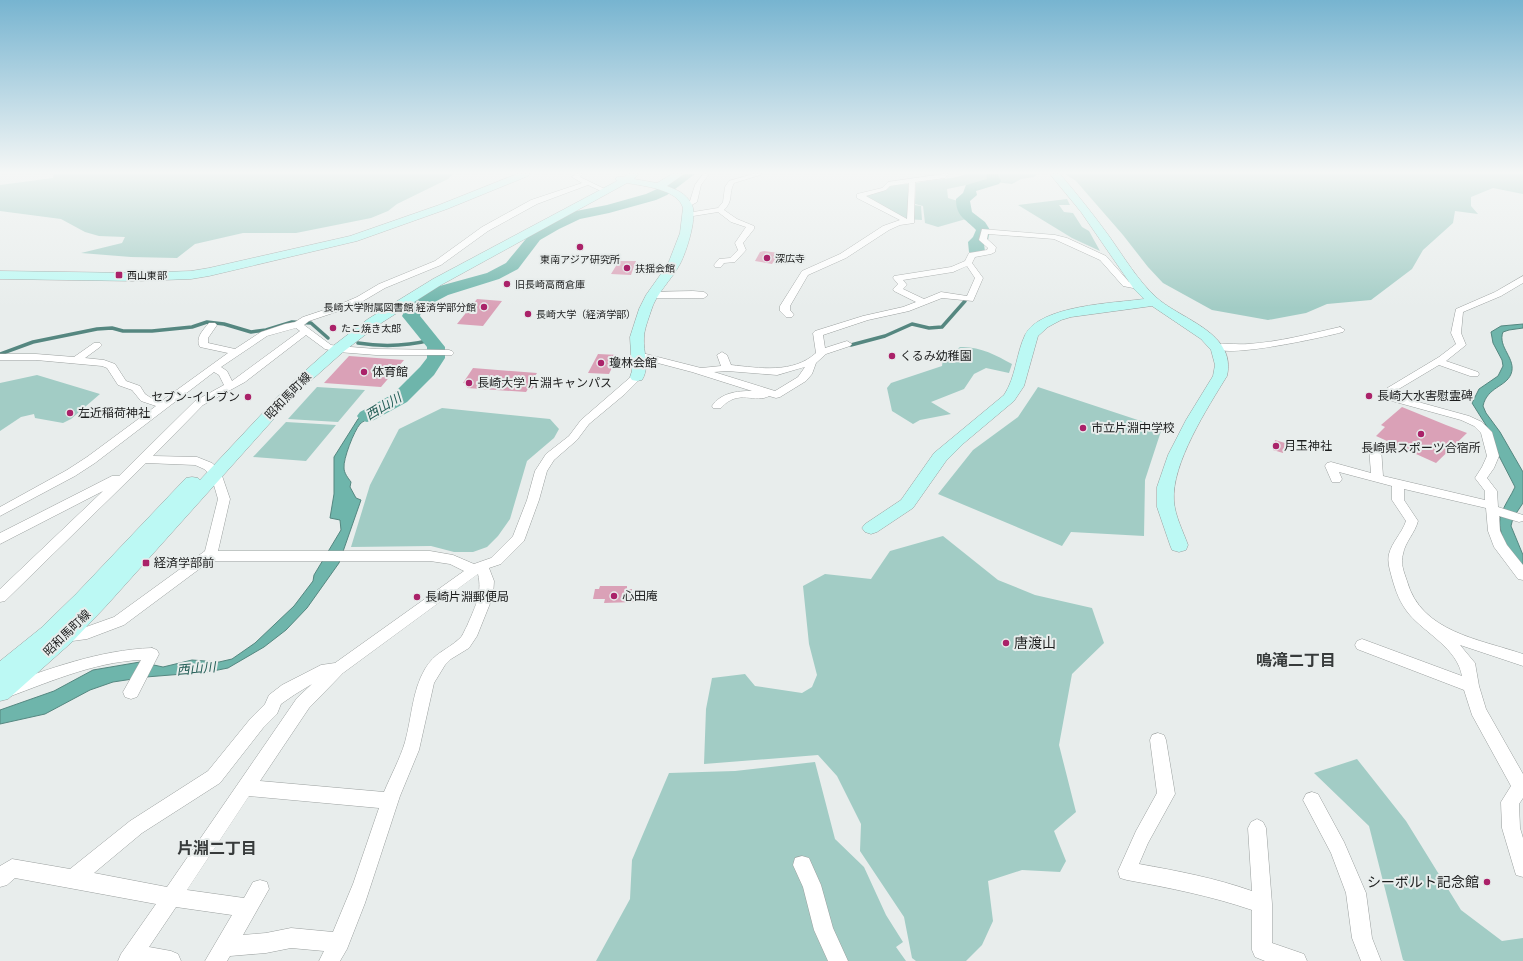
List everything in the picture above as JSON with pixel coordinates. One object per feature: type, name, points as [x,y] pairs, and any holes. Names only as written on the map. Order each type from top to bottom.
[{"type":"street","points":[[0,275],[135,277],[191,275],[353,239],[410,219]]},
{"type":"street","points":[[0,597],[199,403],[251,374],[301,326],[306,319],[353,302],[382,286],[438,263],[484,229],[503,219]]},
{"type":"street","name":"昭和馬町線","points":[[0,674],[48,634],[333,348],[424,290],[545,219]]},
{"type":"street","points":[[130,958],[244,788],[303,704],[338,669],[478,568],[496,561],[518,538],[533,500],[541,471],[550,457],[573,438],[585,422],[621,392],[637,376],[639,371],[637,337],[645,309],[652,295],[674,264],[686,233],[687,219]]},
{"type":"street","points":[[718,265],[722,261],[732,260],[742,250],[739,243],[750,229],[750,226],[742,225],[731,219]]},
{"type":"street","points":[[902,219],[908,222]]},
{"type":"street","points":[[789,315],[785,310],[785,306],[805,273],[843,256],[886,228],[898,223],[911,221],[911,219]]},
{"type":"street","points":[[1091,219],[1138,286],[1154,302],[1206,336],[1216,347],[1222,367],[1220,376],[1174,458],[1165,486],[1165,501],[1171,524],[1179,545]]},
{"type":"street","points":[[923,302],[897,289],[903,285],[897,278],[953,269],[968,263],[972,255],[991,252],[992,247],[983,240],[986,231],[1054,237],[1103,258],[1126,284],[1138,286]]},
{"type":"street","points":[[821,352],[818,333],[866,318],[906,309],[941,295],[950,295],[970,299],[979,278],[974,268],[968,263]]},
{"type":"street","points":[[1523,279],[1498,294],[1460,311],[1456,333],[1461,345],[1439,362],[1404,380],[1384,394],[1396,399],[1465,418],[1478,424],[1486,432],[1493,456],[1488,468],[1481,478],[1491,491],[1495,509],[1494,531],[1501,547],[1518,565],[1523,575]]},
{"type":"street","points":[[652,295],[704,295]]},
{"type":"street","points":[[871,528],[907,504],[940,457],[958,440],[1009,398],[1017,386],[1032,335],[1043,324],[1056,317],[1070,313],[1154,302]]},
{"type":"street","points":[[212,325],[203,338],[203,345],[236,352]]},
{"type":"street","points":[[0,512],[71,473],[110,446],[214,367],[264,334],[288,326],[301,326],[333,348],[358,351],[449,353]]},
{"type":"street","points":[[1216,347],[1236,348],[1268,346],[1340,330]]},
{"type":"street","points":[[638,355],[696,370],[776,395],[802,379],[807,374],[812,362],[821,352],[847,344]]},
{"type":"street","points":[[77,360],[98,345]]},
{"type":"street","points":[[722,355],[727,368]]},
{"type":"street","points":[[0,357],[77,360],[104,363],[110,366],[122,383],[136,388],[140,396],[146,400],[165,404]]},
{"type":"street","points":[[696,370],[727,368],[777,372],[812,362]]},
{"type":"street","points":[[1439,362],[1474,374]]},
{"type":"street","points":[[214,367],[223,373],[230,386]]},
{"type":"street","points":[[717,406],[721,400],[730,395],[754,394],[765,396],[769,394]]},
{"type":"street","points":[[1375,448],[1377,478]]},
{"type":"street","points":[[143,459],[197,461],[212,470],[224,499],[209,556]]},
{"type":"street","points":[[1336,479],[1331,466],[1495,509],[1519,518]]},
{"type":"street","name":"昭和馬町線","points":[[0,692],[65,636],[212,470]]},
{"type":"street","points":[[0,540],[128,473]]},
{"type":"street","points":[[1398,484],[1398,500],[1412,521],[1410,529],[1396,553],[1396,570],[1404,596],[1427,623],[1441,633],[1467,663],[1471,686],[1478,710],[1521,787],[1510,802],[1511,828],[1523,868]]},
{"type":"street","points":[[48,634],[65,636],[87,633],[119,621],[209,556],[430,556],[453,560],[478,568],[485,572],[487,597],[483,609],[467,641],[456,650],[445,656],[431,673],[425,686],[412,749],[390,801],[369,866],[340,942],[329,961]]},
{"type":"street","points":[[1441,633],[1523,660]]},
{"type":"street","points":[[1362,645],[1471,686]]},
{"type":"street","points":[[0,692],[85,664],[127,655],[152,654],[131,692]]},
{"type":"street","points":[[72,880],[136,827],[214,777],[257,723],[271,709],[275,700],[288,690],[326,669],[338,669]]},
{"type":"street","points":[[1158,740],[1166,794],[1148,825],[1127,871],[1190,882],[1224,891],[1262,904]]},
{"type":"street","points":[[244,788],[390,801]]},
{"type":"street","points":[[1312,800],[1338,848],[1356,892],[1362,938],[1371,961]]},
{"type":"street","points":[[1257,828],[1262,904],[1262,950],[1297,961]]},
{"type":"street","points":[[802,865],[812,885],[824,930],[838,961]]},
{"type":"street","points":[[0,878],[12,868],[172,897],[248,908]]},
{"type":"street","points":[[221,954],[260,889]]},
{"type":"street","points":[[221,954],[291,938],[340,942]]},
{"type":"street","points":[[130,958],[171,961]]},
{"type":"shaded area","points":[[61,219],[367,219],[296,233],[243,233],[195,244],[177,258],[131,257],[81,253],[122,243],[125,237],[99,236],[85,232]]},
{"type":"shaded area","points":[[906,219],[922,219],[922,220]]},
{"type":"shaded area","points":[[925,219],[966,219],[938,227],[925,223]]},
{"type":"shaded area","points":[[1041,219],[1077,219],[1082,227],[1089,231],[1100,251],[1072,238]]},
{"type":"shaded area","points":[[1109,219],[1454,219],[1453,223],[1423,250],[1412,269],[1371,300],[1327,304],[1306,313],[1268,320],[1212,310],[1163,283],[1148,267]]},
{"type":"shaded area","points":[[960,347],[974,348],[994,354],[1012,364],[1009,373],[986,368],[974,374],[964,389],[931,402],[951,414],[920,420],[913,424],[892,411],[887,388],[891,383],[942,366],[943,359]]},
{"type":"shaded area","points":[[37,375],[100,394],[71,419],[63,423],[35,418],[34,414],[21,417],[0,431],[0,383]]},
{"type":"shaded area","points":[[317,387],[365,390],[338,422],[288,419]]},
{"type":"shaded area","points":[[1038,387],[1162,428],[1145,480],[1144,536],[1071,532],[1062,546],[938,494],[973,450],[1018,417]]},
{"type":"shaded area","points":[[442,408],[550,419],[559,429],[554,438],[527,461],[510,519],[498,536],[487,547],[473,552],[454,552],[431,546],[351,547],[370,485],[399,429]]},
{"type":"shaded area","points":[[286,422],[336,425],[306,461],[253,457]]},
{"type":"shaded area","points":[[943,536],[998,580],[1035,595],[1092,608],[1104,643],[1072,674],[1059,745],[1076,812],[1054,831],[1066,861],[1060,872],[1022,870],[988,881],[993,921],[982,945],[966,961],[916,961],[912,958],[904,917],[860,851],[861,824],[837,776],[818,755],[704,764],[706,709],[712,678],[745,674],[755,686],[802,693],[812,687],[817,675],[809,644],[803,586],[825,574],[871,579],[890,551]]},
{"type":"shaded area","points":[[1357,759],[1406,821],[1461,910],[1502,941],[1523,938],[1523,961],[1403,960],[1369,826],[1314,773]]},
{"type":"shaded area","points":[[815,762],[835,839],[864,867],[886,915],[903,942],[896,947],[906,961],[596,961],[630,899],[632,860],[669,773],[735,771]]},
{"type":"water","points":[[1523,324],[1523,328],[1503,332],[1503,343],[1511,363],[1511,374],[1505,382],[1488,395],[1483,406],[1523,472],[1523,503],[1513,518],[1511,526],[1523,555],[1523,568],[1514,557],[1502,536],[1500,529],[1501,515],[1515,487],[1499,456],[1489,430],[1472,403],[1479,389],[1498,376],[1503,366],[1502,360],[1493,343],[1491,332],[1501,326]]},
{"type":"water","points":[[389,401],[399,403],[372,416],[360,424],[349,445],[344,468],[346,475],[351,482],[350,487],[356,498],[361,500],[339,563],[307,608],[286,630],[264,647],[228,668],[208,672],[146,677],[113,682],[90,690],[45,714],[0,724],[0,710],[54,691],[93,670],[140,662],[163,667],[192,660],[219,662],[232,659],[255,643],[294,606],[313,581],[314,575],[341,530],[340,520],[330,518],[334,494],[334,457],[358,419]]},
{"type":"building","name":"深広寺","points":[[764,251],[779,253],[772,264],[755,261],[760,252]]},
{"type":"building","name":"扶揺会館","points":[[619,261],[636,261],[631,275],[611,274]]},
{"type":"building","name":"長崎大学附属図書館 経済学部分館","points":[[477,299],[502,301],[483,326],[457,324]]},
{"type":"building","name":"瓊林会館","points":[[598,354],[618,355],[609,374],[588,373]]},
{"type":"building","name":"体育館","points":[[349,356],[404,360],[381,387],[324,383]]},
{"type":"building","points":[[473,368],[537,373],[533,379],[538,380],[532,389],[528,389],[526,392],[467,388],[470,384],[463,383]]},
{"type":"building","name":"長崎県スポーツ合宿所","points":[[1402,407],[1467,433],[1436,463],[1376,436],[1385,427],[1381,425]]},
{"type":"building","points":[[1275,440],[1285,443],[1283,453],[1273,450]]},
{"type":"building","name":"心田庵","points":[[600,586],[627,586],[627,589],[632,589],[632,592],[636,592],[634,602],[604,603],[605,599],[593,599],[595,589],[599,589]]},
{"type":"waterway","name":"西山川","points":[[367,416],[400,398],[427,371],[436,358],[436,347],[411,316],[413,310],[423,301],[442,291],[493,276],[512,266],[535,237],[568,219]]},
{"type":"waterway","points":[[972,219],[983,230],[980,240],[976,242],[977,252]]},
{"type":"waterway","points":[[851,345],[885,336],[912,324],[929,328],[942,327],[965,301]]},
{"type":"waterway","points":[[0,354],[33,342],[97,329],[112,328],[123,331],[152,331],[192,327],[207,322],[224,324],[251,332],[266,330],[292,322],[311,323],[328,338]]},
{"type":"waterway","points":[[358,343],[395,345],[413,344],[431,340]]},
{"type":"place","name":"東南アジア研究所","points":[[580,247]]},
{"type":"place","name":"深広寺","points":[[767,258]]},
{"type":"place","name":"扶揺会館","points":[[627,268]]},
{"type":"place","name":"西山東部","points":[[119,275]]},
{"type":"place","name":"旧長崎高商倉庫","points":[[507,284]]},
{"type":"place","name":"長崎大学附属図書館 経済学部分館","points":[[484,307]]},
{"type":"place","name":"長崎大学（経済学部）","points":[[528,314]]},
{"type":"place","name":"たこ焼き太郎","points":[[333,328]]},
{"type":"place","name":"くるみ幼稚園","points":[[892,356]]},
{"type":"place","name":"瓊林会館","points":[[601,363]]},
{"type":"place","name":"体育館","points":[[364,372]]},
{"type":"place","name":"長崎大学 片淵キャンパス","points":[[469,383]]},
{"type":"place","name":"長崎大水害慰霊碑","points":[[1369,396]]},
{"type":"place","name":"セブン-イレブン","points":[[248,397]]},
{"type":"place","name":"左近稲荷神社","points":[[70,413]]},
{"type":"place","name":"市立片淵中学校","points":[[1083,428]]},
{"type":"place","name":"長崎県スポーツ合宿所","points":[[1421,434]]},
{"type":"place","name":"月玉神社","points":[[1276,446]]},
{"type":"place","name":"経済学部前","points":[[146,563]]},
{"type":"place","name":"心田庵","points":[[614,596]]},
{"type":"place","name":"長崎片淵郵便局","points":[[417,597]]},
{"type":"place","name":"唐渡山","points":[[1006,643]]},
{"type":"place","name":"シーボルト記念館","points":[[1487,882]]},
{"type":"district","name":"鳴滝二丁目","points":[[1296,660]]},
{"type":"district","name":"片淵二丁目","points":[[217,848]]}]
